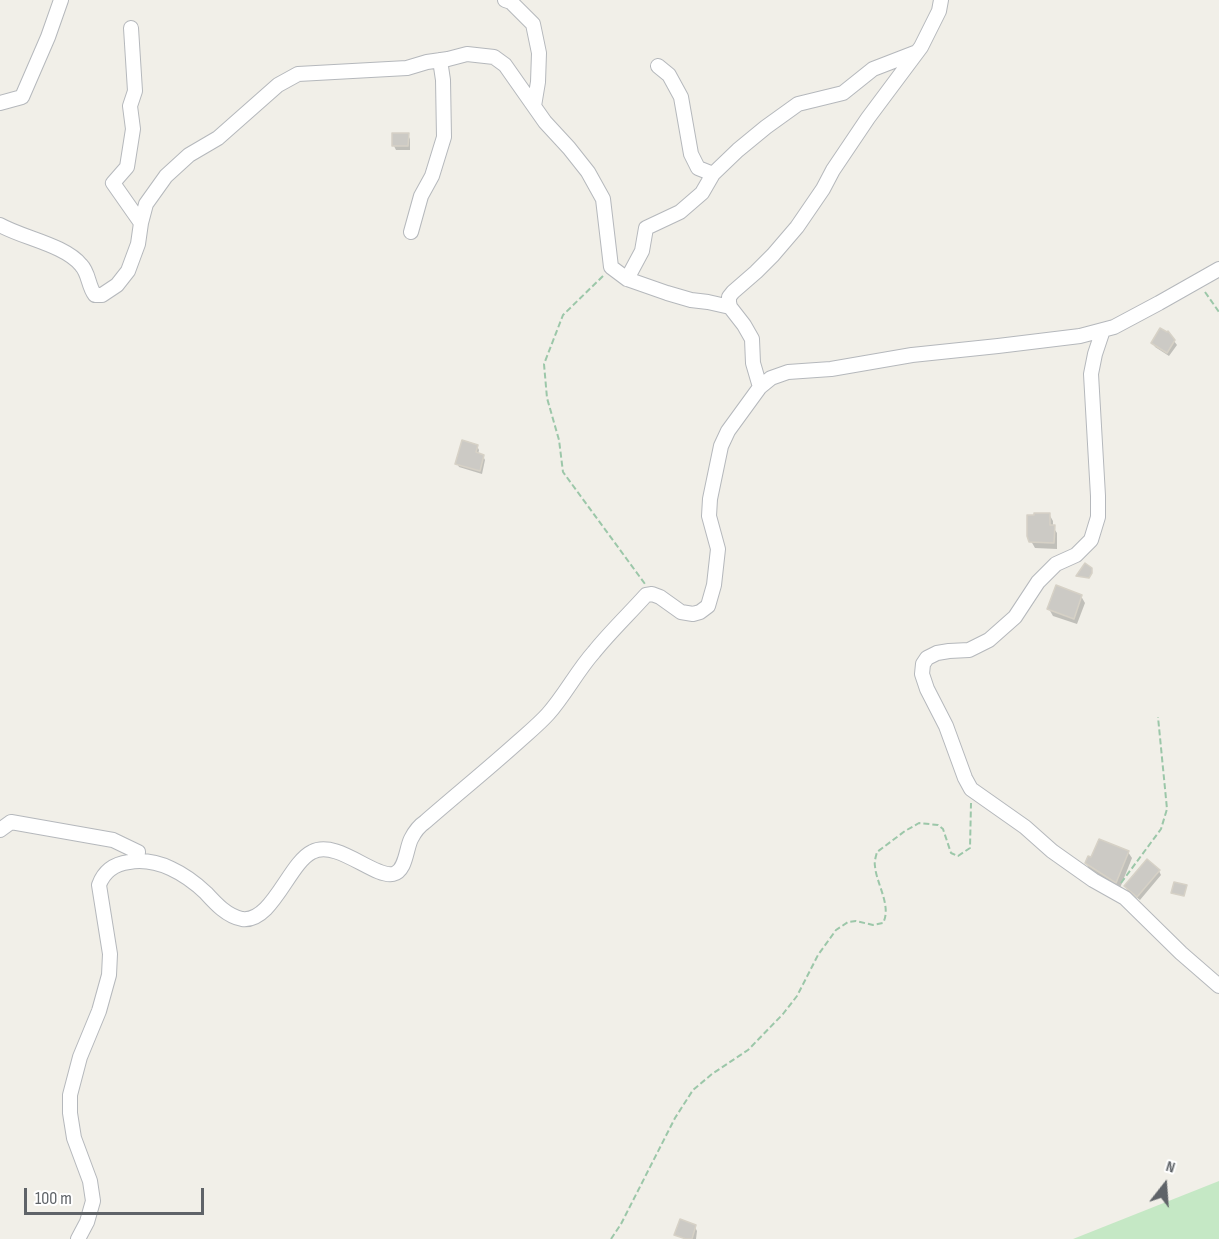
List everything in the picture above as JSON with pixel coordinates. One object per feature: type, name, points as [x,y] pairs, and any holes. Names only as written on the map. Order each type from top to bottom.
[{"type":"street","points":[[0,103],[22,97],[61,0]]},
{"type":"street","points":[[505,0],[511,2],[534,24],[539,53],[534,106]]},
{"type":"street","points":[[760,387],[753,363],[752,339],[730,308],[729,297],[756,272],[797,227],[824,189],[833,170],[856,136],[918,52],[939,11],[941,0]]},
{"type":"street","points":[[131,28],[135,90],[130,106],[133,129],[127,167],[113,183],[141,223]]},
{"type":"street","points":[[627,279],[642,251],[646,228],[680,212],[702,193],[713,174],[766,127],[798,104],[843,93],[873,69],[918,52]]},
{"type":"street","points":[[0,225],[72,256],[83,266],[91,290],[95,295],[102,295],[117,285],[128,272],[138,244],[146,204],[166,176],[189,155],[218,138],[278,85],[298,74],[407,68],[466,54],[494,57],[505,65],[545,122],[569,148],[603,199],[611,267],[627,279],[691,300],[730,308]]},
{"type":"street","points":[[411,232],[421,196],[432,176],[444,137],[443,80],[440,60]]},
{"type":"street","points":[[658,66],[669,75],[681,97],[691,154],[699,168],[713,174]]},
{"type":"street","points":[[78,1239],[87,1222],[93,1201],[90,1181],[74,1138],[70,1095],[80,1057],[99,1011],[109,975],[110,954],[99,885],[103,875],[109,869],[120,863],[137,860],[177,870],[201,888],[223,910],[244,919],[255,917],[268,906],[310,852],[318,850],[344,854],[381,872],[396,874],[419,826],[489,768],[548,714],[593,652],[646,595],[652,594],[660,597],[681,612],[693,614],[708,606],[714,585],[718,549],[709,516],[710,500],[721,446],[728,431],[760,387],[771,378],[788,372],[831,369],[912,355],[1080,336],[1114,327],[1219,269]]},
{"type":"street","points":[[1103,330],[1091,374],[1098,496],[1098,517],[1091,540],[1076,555],[1056,564],[1038,582],[1015,617],[989,640],[969,650],[937,653],[927,658],[923,664],[922,674],[971,789],[1025,827],[1052,851],[1093,880],[1125,898],[1181,953],[1219,986]]},
{"type":"street","points":[[0,830],[11,822],[112,840],[138,852],[137,860]]},
{"type":"path","points":[[611,267],[562,315],[544,364],[547,398],[560,440],[563,472],[652,594]]},
{"type":"path","points":[[1197,282],[1219,312]]},
{"type":"path","points":[[1114,892],[1161,829],[1167,809],[1158,717]]},
{"type":"path","points":[[611,1239],[621,1224],[675,1118],[693,1090],[748,1050],[783,1014],[797,996],[818,955],[836,930],[848,922],[856,921],[873,925],[883,923],[886,919],[885,901],[874,865],[877,852],[920,823],[938,825],[943,830],[951,853],[958,856],[970,848],[971,789]]},
{"type":"green space","points":[[1219,1181],[1219,1239],[1073,1239]]},
{"type":"building","points":[[392,133],[409,133],[408,146],[392,146]]},
{"type":"building","points":[[1160,328],[1168,331],[1175,340],[1167,353],[1151,343]]},
{"type":"building","points":[[462,440],[478,445],[476,452],[484,455],[480,471],[455,464]]},
{"type":"building","points":[[1034,513],[1050,513],[1050,525],[1055,525],[1054,543],[1029,542],[1027,515],[1034,515]]},
{"type":"building","points":[[1085,563],[1092,568],[1089,578],[1076,576]]},
{"type":"building","points":[[1056,585],[1082,595],[1074,619],[1047,609]]},
{"type":"building","points":[[1099,839],[1129,851],[1116,883],[1085,863],[1088,856],[1091,857]]},
{"type":"building","points":[[1147,859],[1160,870],[1137,897],[1124,886]]},
{"type":"building","points":[[1174,882],[1187,885],[1184,896],[1171,893]]},
{"type":"building","points":[[680,1219],[696,1225],[692,1239],[674,1235]]}]
